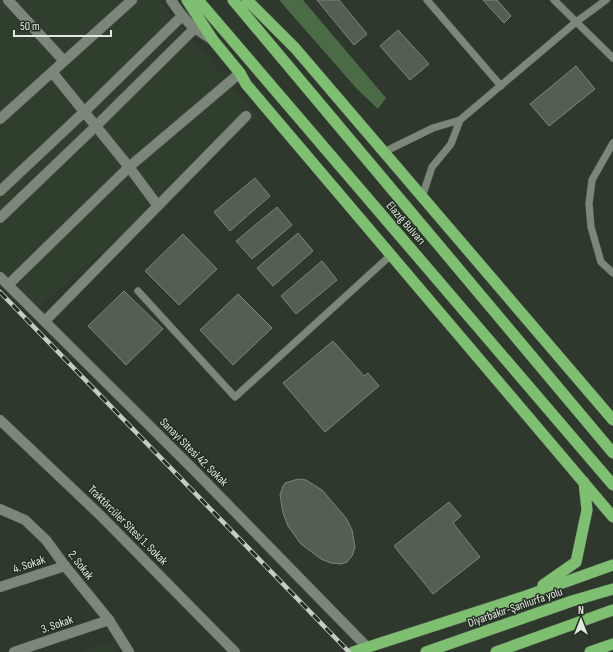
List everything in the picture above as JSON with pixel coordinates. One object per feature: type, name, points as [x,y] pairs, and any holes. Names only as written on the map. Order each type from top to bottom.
[{"type":"highway","points":[[186,0],[213,40],[240,72],[246,84],[613,517]]},
{"type":"highway","name":"Elazığ Bulvarı","points":[[198,0],[613,485]]},
{"type":"highway","name":"Elazığ Bulvarı","points":[[233,0],[280,58],[613,453]]},
{"type":"highway","points":[[247,0],[295,48],[613,420]]},
{"type":"highway","points":[[526,596],[561,574],[576,562],[587,510],[584,482]]},
{"type":"highway","points":[[353,652],[526,596],[612,566]]},
{"type":"highway","name":"Diyarbakır-Şanlıurfa yolu","points":[[426,652],[613,588]]},
{"type":"highway","points":[[496,652],[613,610]]},
{"type":"highway","points":[[590,652],[611,646]]},
{"type":"street","points":[[8,0],[64,61]]},
{"type":"street","points":[[0,119],[132,0]]},
{"type":"street","points":[[171,0],[182,16],[194,29],[213,40]]},
{"type":"street","points":[[0,191],[84,112],[182,16]]},
{"type":"street","points":[[0,218],[194,29]]},
{"type":"street","points":[[52,72],[129,167],[158,206]]},
{"type":"street","points":[[8,285],[129,167],[240,72]]},
{"type":"street","points":[[45,321],[246,116]]},
{"type":"street","name":"Sanayi Sitesi 42. Sokak","points":[[0,277],[196,471],[367,647]]},
{"type":"street","name":"Traktörcüler Sitesi 1. Sokak","points":[[0,420],[100,515],[235,652]]},
{"type":"street","name":"2. Sokak","points":[[0,509],[25,520],[46,540],[109,620],[129,652]]},
{"type":"street","name":"4. Sokak","points":[[0,587],[65,566]]},
{"type":"street","name":"3. Sokak","points":[[14,652],[109,620]]},
{"type":"lane","points":[[427,0],[500,86]]},
{"type":"lane","points":[[554,0],[613,58]]},
{"type":"lane","points":[[384,152],[433,128],[460,120],[576,22],[606,0]]},
{"type":"lane","points":[[422,197],[432,167],[451,144],[460,120]]},
{"type":"lane","points":[[613,143],[592,180],[589,204],[590,227],[601,262],[613,273]]},
{"type":"lane","points":[[138,291],[235,397],[391,255]]},
{"type":"shaded area","points":[[0,0],[159,0],[258,116],[39,307],[0,268]]},
{"type":"shaded area","points":[[113,641],[118,652],[80,652]]},
{"type":"green space","points":[[279,0],[303,0],[386,98],[378,109],[357,89]]},
{"type":"building","points":[[317,0],[339,0],[367,34],[354,45]]},
{"type":"building","points":[[483,0],[497,0],[511,16],[504,23]]},
{"type":"building","points":[[398,30],[429,64],[410,80],[380,46]]},
{"type":"building","points":[[576,66],[595,89],[549,126],[530,104]]},
{"type":"building","points":[[255,178],[270,196],[230,231],[214,212]]},
{"type":"building","points":[[277,207],[292,225],[252,259],[236,241]]},
{"type":"building","points":[[298,233],[313,251],[273,286],[257,268]]},
{"type":"building","points":[[183,234],[217,269],[179,305],[145,271]]},
{"type":"building","points":[[322,261],[337,280],[296,314],[281,296]]},
{"type":"building","points":[[124,291],[163,329],[126,365],[88,326]]},
{"type":"building","points":[[238,294],[272,328],[233,365],[200,330]]},
{"type":"building","points":[[333,341],[364,376],[368,373],[379,386],[325,432],[283,383]]},
{"type":"building","points":[[298,479],[306,480],[322,490],[346,518],[352,530],[355,547],[352,556],[347,562],[341,564],[331,563],[321,559],[301,544],[288,526],[283,513],[280,495],[285,483]]},
{"type":"building","points":[[449,502],[461,516],[453,523],[480,557],[433,594],[394,546]]},
{"type":"railway","points":[[0,292],[349,652]]}]
